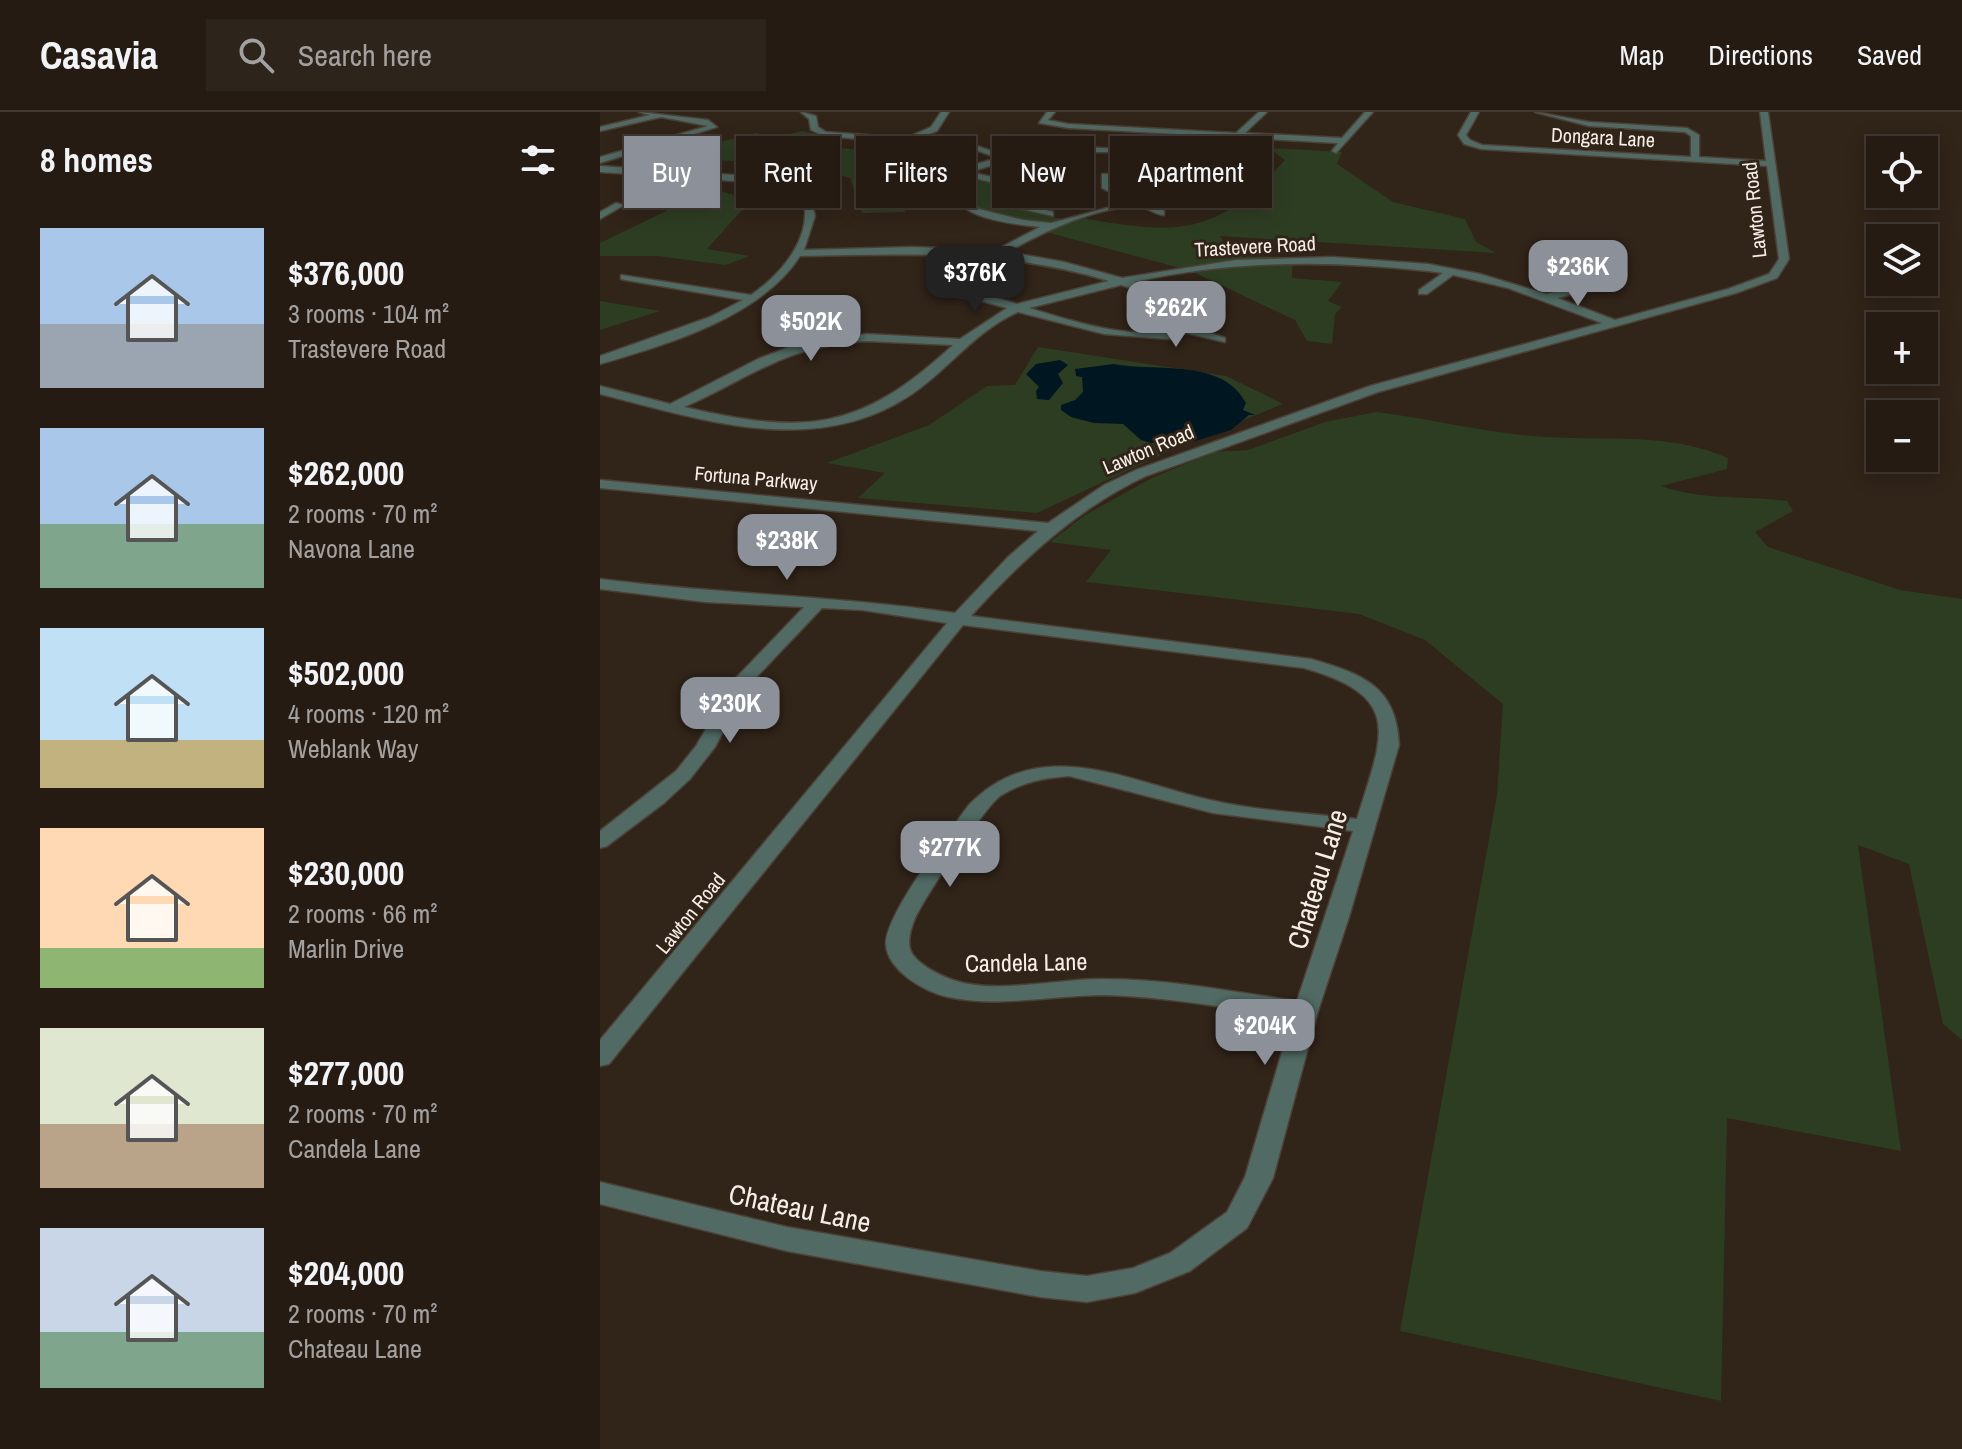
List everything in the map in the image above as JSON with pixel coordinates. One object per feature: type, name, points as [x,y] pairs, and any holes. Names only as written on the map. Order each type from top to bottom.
[{"type":"street","points":[[600,160],[713,127],[708,122],[643,112]]},
{"type":"street","points":[[805,112],[813,118],[814,128],[824,134],[856,137]]},
{"type":"street","points":[[917,136],[934,129],[945,112]]},
{"type":"street","points":[[1051,112],[1042,121],[1345,141]]},
{"type":"street","points":[[1238,135],[1263,112]]},
{"type":"street","points":[[1336,151],[1369,112]]},
{"type":"street","name":"Dongara Lane","points":[[1475,112],[1462,135],[1467,142],[1481,147],[1773,164]]},
{"type":"street","points":[[1539,112],[1589,124],[1687,130],[1695,135],[1695,160]]},
{"type":"street","name":"Lawton Road","points":[[600,1057],[960,618],[1014,560],[1051,528],[1109,488],[1283,419],[1374,389],[1755,284],[1780,270],[1784,259],[1764,112]]},
{"type":"street","points":[[600,129],[662,115]]},
{"type":"street","points":[[1134,129],[1145,121]]},
{"type":"street","points":[[600,169],[751,177],[795,185],[805,190],[812,212],[798,253],[779,278],[755,299],[717,319],[600,360]]},
{"type":"street","points":[[976,176],[993,180],[1016,205],[1070,219]]},
{"type":"street","points":[[1105,176],[1105,186],[1110,188]]},
{"type":"street","points":[[600,216],[619,205]]},
{"type":"street","points":[[969,208],[1051,226]]},
{"type":"street","points":[[997,254],[1051,226],[1115,208]]},
{"type":"street","points":[[1151,208],[1161,213]]},
{"type":"street","points":[[798,253],[997,254],[1057,263],[1192,305],[1199,312],[1198,318],[1184,329]]},
{"type":"street","name":"Trastevere Road","points":[[600,390],[742,426],[798,427],[838,421],[890,404],[918,383],[976,328],[1014,309],[1186,267],[1249,261],[1326,261],[1451,272],[1547,297],[1613,323]]},
{"type":"street","points":[[1423,292],[1451,272]]},
{"type":"street","points":[[625,277],[755,299]]},
{"type":"street","points":[[1547,297],[1601,284]]},
{"type":"street","points":[[943,292],[967,293],[1014,309],[1110,334],[1147,335],[1184,329],[1221,340]]},
{"type":"street","points":[[671,408],[779,354],[818,343],[875,337],[959,342]]},
{"type":"street","name":"Fortuna Parkway","points":[[600,484],[1051,528]]},
{"type":"street","name":"Chateau Lane","points":[[600,1193],[787,1239],[1040,1284],[1087,1289],[1135,1280],[1180,1262],[1237,1220],[1259,1178],[1306,1011],[1389,745],[1391,723],[1383,702],[1363,686],[1335,671],[1305,663],[1068,635],[960,618],[817,603],[603,587]]},
{"type":"street","points":[[600,841],[653,803],[684,774],[706,746],[726,702],[817,603]]},
{"type":"street","name":"Candela Lane","points":[[1306,1011],[1166,990],[1103,987],[992,993],[950,989],[912,969],[899,955],[897,941],[904,917],[975,810],[990,794],[1010,782],[1040,772],[1069,770],[1213,807],[1364,826]]},
{"type":"green space","points":[[802,131],[828,136],[781,136]]},
{"type":"green space","points":[[756,133],[772,136],[744,136]]},
{"type":"green space","points":[[736,138],[736,161],[720,160],[720,142]]},
{"type":"green space","points":[[840,148],[856,150],[856,196],[850,178],[840,175]]},
{"type":"green space","points":[[1272,148],[1342,152],[1337,164],[1393,202],[1465,219],[1476,242],[1496,253],[1220,236],[1230,256],[1293,257],[1292,278],[1342,282],[1328,301],[1342,307],[1335,314],[1332,344],[1307,341],[1295,320],[1191,271],[1046,232],[1059,226],[984,212],[976,205],[976,175],[992,187],[992,208],[1018,208],[1056,218],[1082,218],[1145,227],[1194,224],[1216,217],[1231,208],[1272,208],[1272,173],[1285,160]]},
{"type":"green space","points":[[720,191],[736,196],[736,208],[744,208],[707,249],[750,256],[726,265],[657,256],[600,256],[600,243],[669,208],[720,208]]},
{"type":"green space","points":[[860,208],[904,208],[905,212],[862,213]]},
{"type":"green space","points":[[600,301],[660,311],[600,330]]},
{"type":"green space","points":[[1038,347],[1226,376],[1283,404],[1176,448],[1037,513],[858,498],[885,473],[827,463],[929,425],[987,386],[1015,385]]},
{"type":"green space","points":[[1376,412],[1526,435],[1639,439],[1706,450],[1728,458],[1727,469],[1661,486],[1708,496],[1787,501],[1793,511],[1755,532],[1768,547],[1900,590],[1962,599],[1962,1040],[1943,1024],[1909,864],[1858,845],[1901,1151],[1727,1118],[1721,1401],[1400,1331],[1497,795],[1503,704],[1425,640],[1359,614],[1086,582],[1111,550],[1050,542],[1085,515],[1152,478],[1214,452],[1248,450],[1325,422]]},
{"type":"water","points":[[1060,360],[1068,365],[1058,374],[1063,383],[1049,400],[1037,399],[1039,387],[1026,374],[1036,364]]},
{"type":"water","points":[[1114,364],[1187,370],[1222,379],[1246,403],[1243,410],[1255,415],[1249,415],[1231,430],[1195,441],[1151,443],[1141,440],[1123,424],[1094,423],[1071,417],[1061,410],[1061,405],[1075,400],[1083,392],[1082,377],[1076,376],[1075,369]]}]
